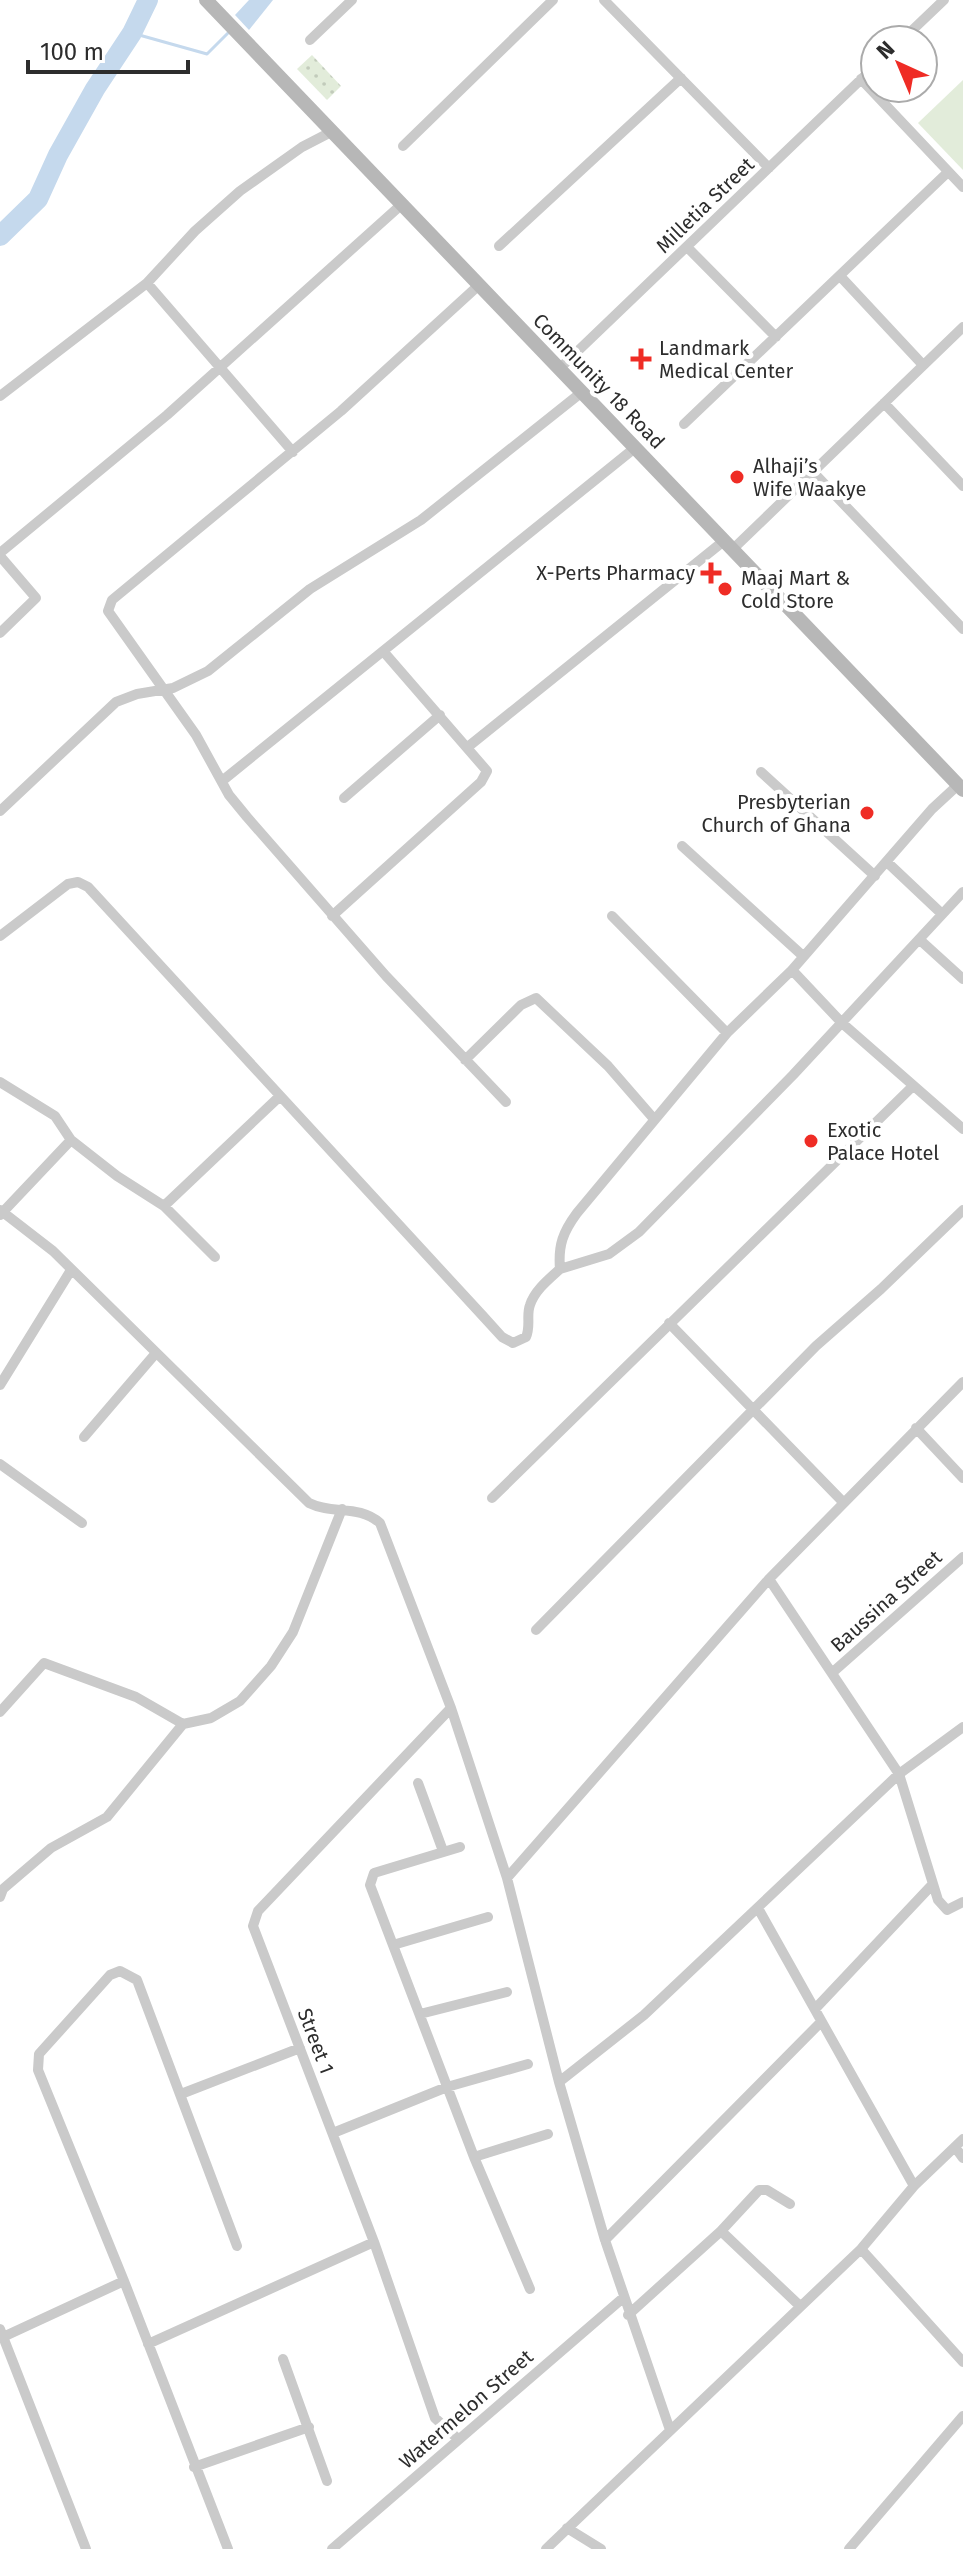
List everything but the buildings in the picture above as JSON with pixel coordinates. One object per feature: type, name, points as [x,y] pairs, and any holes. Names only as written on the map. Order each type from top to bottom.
[{"type":"main road","name":"Community 18 Road","points":[[208,1],[960,788]]},
{"type":"street","points":[[310,40],[352,0]]},
{"type":"street","points":[[403,146],[553,0]]},
{"type":"street","points":[[604,0],[769,168]]},
{"type":"street","points":[[919,24],[944,0]]},
{"type":"street","points":[[499,246],[681,78]]},
{"type":"street","name":"Milletia Street","points":[[559,369],[859,81]]},
{"type":"street","points":[[884,104],[963,187]]},
{"type":"street","points":[[0,396],[147,283],[195,231],[240,191],[302,147],[331,132]]},
{"type":"street","points":[[684,424],[948,172]]},
{"type":"street","points":[[0,633],[36,598],[0,554],[219,369],[401,205]]},
{"type":"street","points":[[687,247],[776,337]]},
{"type":"street","points":[[840,276],[923,365]]},
{"type":"street","points":[[147,283],[293,452]]},
{"type":"street","points":[[479,285],[293,452],[109,606],[112,618],[212,759],[222,781],[247,817],[332,916],[506,1102]]},
{"type":"street","points":[[469,746],[729,544],[813,472],[923,365],[960,335]]},
{"type":"street","points":[[0,811],[116,702],[137,694],[165,691],[208,671],[310,589],[421,520],[582,392]]},
{"type":"street","points":[[884,403],[963,486]]},
{"type":"street","points":[[222,781],[636,447]]},
{"type":"street","points":[[813,472],[963,629]]},
{"type":"street","points":[[332,916],[485,777],[483,764],[469,746],[383,651]]},
{"type":"street","points":[[344,798],[440,715]]},
{"type":"street","points":[[761,772],[875,876]]},
{"type":"street","points":[[560,1269],[558,1248],[564,1230],[654,1119],[727,1033],[792,970],[888,863],[932,809],[960,788]]},
{"type":"street","points":[[682,846],[803,956]]},
{"type":"street","points":[[888,863],[942,914]]},
{"type":"street","points":[[0,936],[68,884],[78,882],[88,887],[502,1337],[513,1343],[526,1337],[531,1326],[529,1307],[540,1288],[560,1269],[609,1254],[639,1232],[842,1023],[963,892]]},
{"type":"street","points":[[612,916],[727,1033]]},
{"type":"street","points":[[920,940],[963,979]]},
{"type":"street","points":[[792,970],[842,1023],[963,1129]]},
{"type":"street","points":[[465,1060],[521,1005],[536,998],[608,1066],[654,1119]]},
{"type":"street","points":[[0,1082],[55,1116],[71,1140],[117,1176],[164,1206],[215,1257]]},
{"type":"street","points":[[492,1498],[913,1086]]},
{"type":"street","points":[[164,1206],[279,1097]]},
{"type":"street","points":[[71,1140],[1,1212],[71,1270],[309,1503],[318,1508],[370,1514],[380,1523],[451,1708],[507,1878],[559,2082],[605,2240],[628,2315],[670,2430]]},
{"type":"street","points":[[536,1630],[751,1411],[963,1210]]},
{"type":"street","points":[[0,1385],[71,1270]]},
{"type":"street","points":[[669,1323],[751,1411],[843,1502]]},
{"type":"street","points":[[84,1437],[156,1353]]},
{"type":"street","points":[[507,1878],[769,1579],[963,1382]]},
{"type":"street","points":[[916,1428],[963,1478]]},
{"type":"street","points":[[0,1464],[82,1523]]},
{"type":"street","points":[[0,1897],[3,1889],[51,1848],[107,1817],[183,1724],[211,1718],[240,1701],[271,1666],[305,1604],[342,1509]]},
{"type":"street","name":"Baussina Street","points":[[833,1672],[963,1557]]},
{"type":"street","points":[[769,1579],[899,1774],[931,1886],[947,1910],[963,1902]]},
{"type":"street","points":[[0,1712],[44,1663],[136,1697],[183,1724]]},
{"type":"street","name":"Street 1","points":[[451,1708],[258,1911],[254,1933],[374,2242],[435,2418],[458,2439]]},
{"type":"street","points":[[559,2082],[644,2015],[759,1910],[899,1774],[963,1727]]},
{"type":"street","points":[[418,1783],[443,1851]]},
{"type":"street","points":[[460,1847],[374,1873],[370,1878],[474,2157],[530,2289]]},
{"type":"street","points":[[815,2009],[931,1886]]},
{"type":"street","points":[[759,1910],[914,2186]]},
{"type":"street","points":[[393,1945],[488,1917]]},
{"type":"street","points":[[228,2549],[38,2070],[37,2060],[110,1975],[120,1971],[137,1980],[237,2246]]},
{"type":"street","points":[[420,2014],[507,1992]]},
{"type":"street","points":[[605,2240],[821,2022]]},
{"type":"street","points":[[181,2094],[300,2048]]},
{"type":"street","points":[[333,2133],[447,2087],[528,2064]]},
{"type":"street","points":[[474,2157],[548,2134]]},
{"type":"street","points":[[546,2549],[861,2249],[914,2186],[959,2143],[963,2158]]},
{"type":"street","points":[[628,2315],[721,2231],[759,2190],[767,2190],[790,2204]]},
{"type":"street","points":[[721,2231],[800,2306]]},
{"type":"street","points":[[148,2344],[374,2242]]},
{"type":"street","points":[[861,2249],[963,2362]]},
{"type":"street","points":[[86,2549],[2,2333],[124,2281]]},
{"type":"street","name":"Watermelon Street","points":[[332,2549],[623,2298]]},
{"type":"street","points":[[283,2359],[327,2481]]},
{"type":"street","points":[[849,2549],[963,2416]]},
{"type":"street","points":[[194,2467],[309,2427]]},
{"type":"street","points":[[567,2528],[601,2549]]},
{"type":"green space","points":[[312,55],[341,86],[327,100],[297,69]]},
{"type":"green space","points":[[963,80],[963,170],[918,123]]},
{"type":"water","points":[[249,0],[273,0],[249,30],[235,15]]},
{"type":"waterway","points":[[0,236],[38,199],[58,155],[95,89],[132,33],[148,0]]},
{"type":"waterway","points":[[132,33],[207,54],[229,32]]},
{"type":"place","name":"Landmark Medical Center","points":[[641,359]]},
{"type":"place","name":"Alhaji’s Wife Waakye","points":[[737,477]]},
{"type":"place","name":"X-Perts Pharmacy","points":[[711,573]]},
{"type":"place","name":"Maaj Mart & Cold Store","points":[[725,589]]},
{"type":"place","name":"Presbyterian Church of Ghana","points":[[867,813]]},
{"type":"place","name":"Exotic Palace Hotel","points":[[811,1141]]}]
